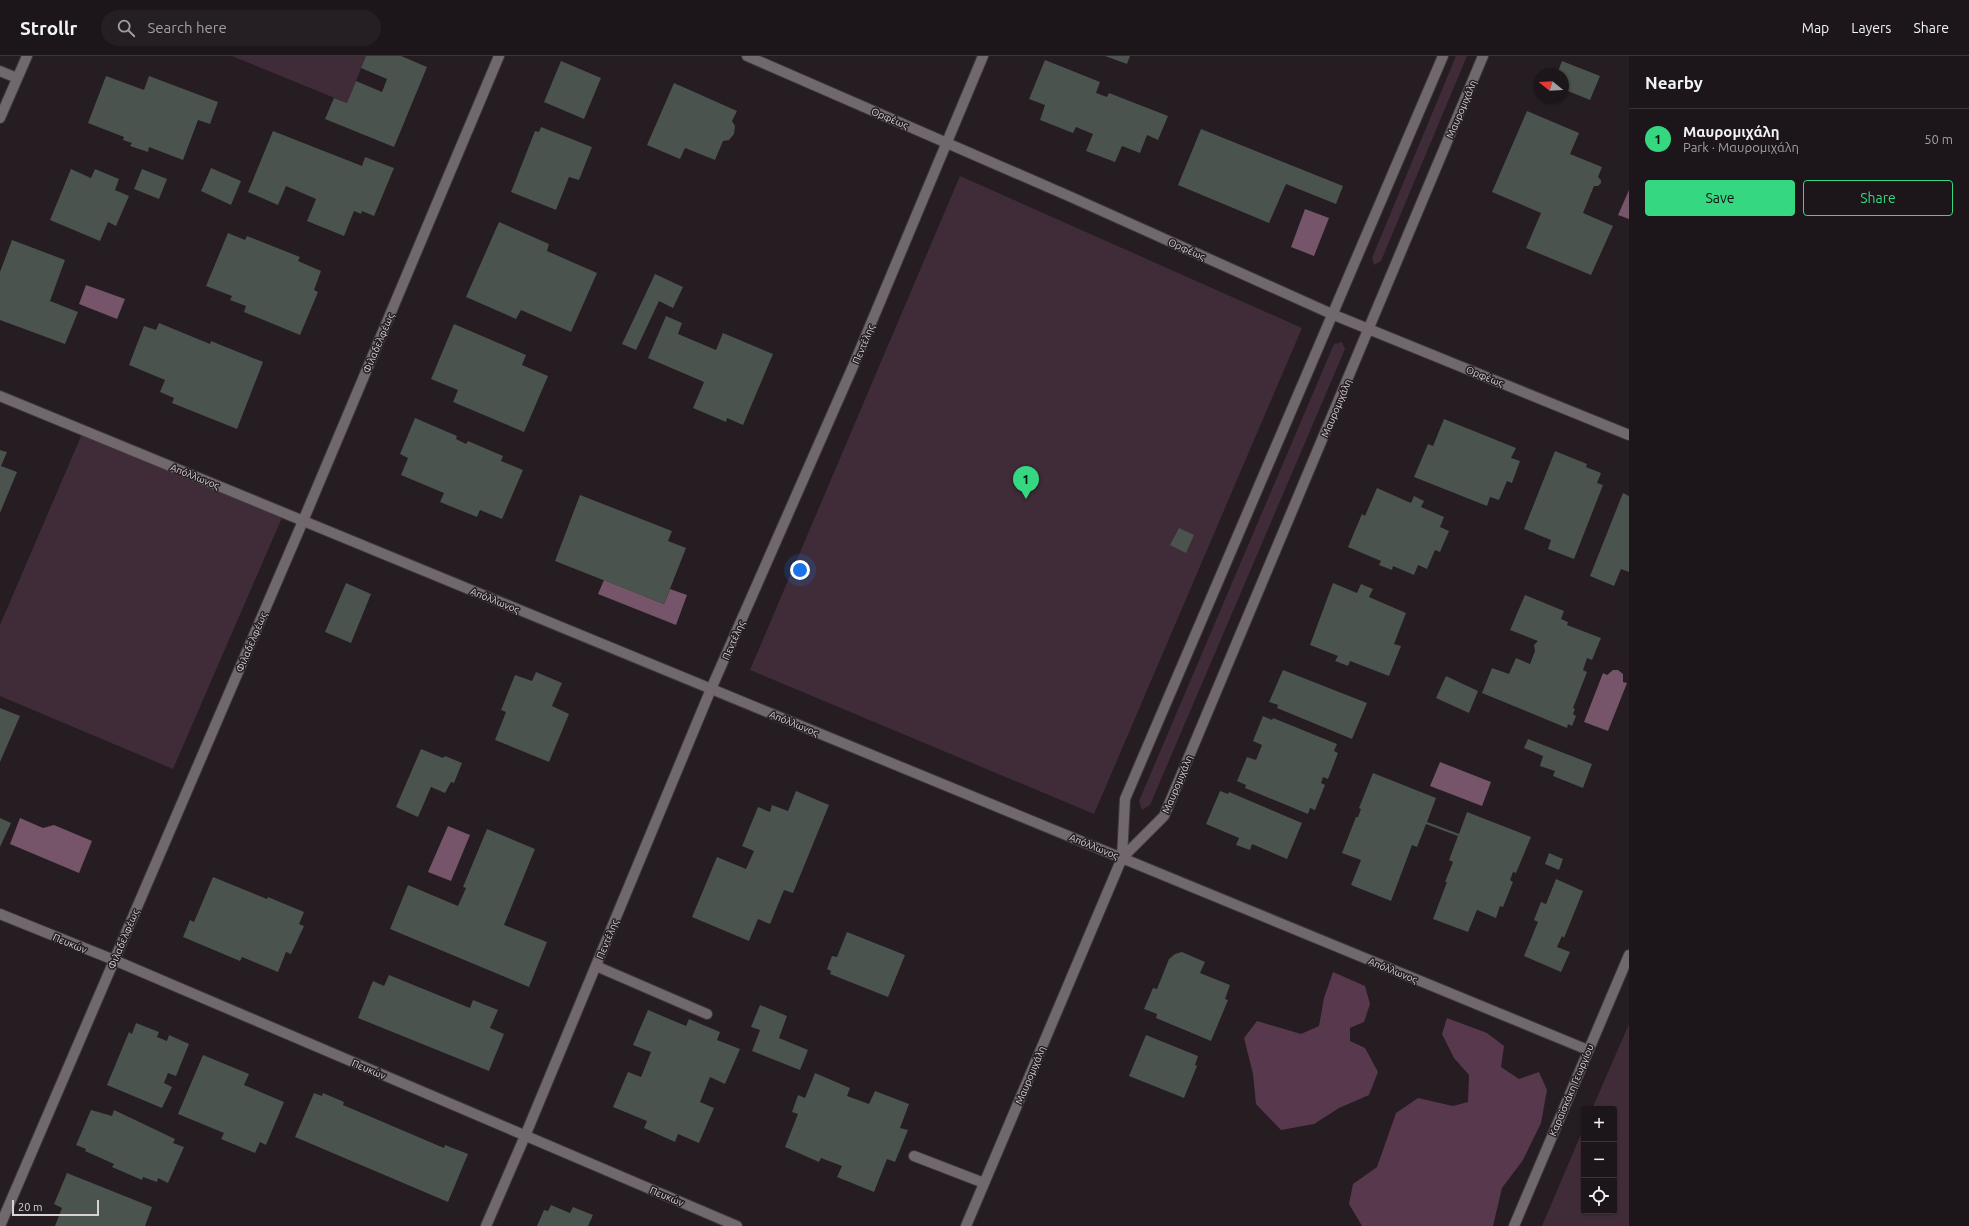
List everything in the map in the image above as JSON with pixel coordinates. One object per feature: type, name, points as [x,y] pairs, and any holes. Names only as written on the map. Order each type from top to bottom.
[{"type":"street","points":[[0,118],[26,56]]},
{"type":"street","name":"Φιλαδελφέως","points":[[0,1226],[303,521],[499,56]]},
{"type":"street","name":"Ορφέως","points":[[747,56],[948,143],[1334,315],[1629,435]]},
{"type":"street","name":"Πεντέλης","points":[[486,1226],[711,689],[854,364],[984,56]]},
{"type":"street","name":"Μαυρομιχάλη","points":[[966,1226],[1122,858],[1125,799],[1334,315],[1443,56]]},
{"type":"street","name":"Μαυρομιχάλη","points":[[1122,858],[1164,816],[1483,56]]},
{"type":"street","points":[[0,71],[17,78]]},
{"type":"street","name":"Απόλλωνος","points":[[0,396],[1588,1050]]},
{"type":"street","name":"Πευκών","points":[[0,914],[114,960],[737,1226]]},
{"type":"street","name":"Καραϊσκάκη Γεωργίου","points":[[1514,1226],[1629,955]]},
{"type":"street","points":[[596,966],[707,1014]]},
{"type":"street","points":[[914,1156],[984,1183]]},
{"type":"shaded area","points":[[232,56],[366,56],[347,103]]},
{"type":"shaded area","points":[[1456,56],[1467,56],[1381,261],[1374,265],[1372,258]]},
{"type":"shaded area","points":[[960,176],[1302,328],[1094,814],[750,670]]},
{"type":"shaded area","points":[[1629,190],[1629,219],[1618,215]]},
{"type":"shaded area","points":[[1305,209],[1329,218],[1314,256],[1291,247]]},
{"type":"shaded area","points":[[86,285],[125,299],[117,319],[79,304]]},
{"type":"shaded area","points":[[1342,342],[1345,349],[1150,805],[1142,810],[1139,801],[1334,344]]},
{"type":"shaded area","points":[[82,434],[284,513],[173,769],[0,696],[0,625]]},
{"type":"shaded area","points":[[604,580],[664,604],[670,589],[687,595],[676,625],[598,594]]},
{"type":"shaded area","points":[[1613,670],[1618,670],[1623,674],[1623,682],[1627,683],[1608,731],[1584,722],[1603,673],[1607,675]]},
{"type":"shaded area","points":[[1440,762],[1491,782],[1482,806],[1430,786]]},
{"type":"shaded area","points":[[20,818],[43,828],[54,825],[92,841],[79,873],[10,844]]},
{"type":"shaded area","points":[[448,826],[470,835],[451,881],[428,872]]},
{"type":"shaded area","points":[[1333,972],[1365,986],[1370,1004],[1364,1022],[1350,1028],[1350,1041],[1365,1048],[1378,1072],[1369,1095],[1339,1108],[1314,1124],[1281,1130],[1256,1104],[1253,1074],[1244,1038],[1257,1021],[1301,1034],[1319,1026],[1324,998]]},
{"type":"shaded area","points":[[1447,1018],[1487,1033],[1504,1046],[1501,1067],[1519,1079],[1539,1072],[1547,1090],[1541,1123],[1523,1160],[1502,1188],[1493,1226],[1362,1226],[1349,1204],[1353,1184],[1377,1167],[1396,1113],[1418,1098],[1453,1106],[1468,1102],[1469,1075],[1454,1058],[1442,1034]]},
{"type":"shaded area","points":[[1629,1024],[1629,1226],[1542,1226],[1581,1134],[1581,1214],[1617,1214],[1617,1106],[1593,1106]]},
{"type":"building","points":[[366,56],[401,56],[427,67],[394,147],[325,119],[334,98],[347,103],[356,81],[382,92],[387,79],[361,68]]},
{"type":"building","points":[[1105,56],[1130,56],[1127,64]]},
{"type":"building","points":[[1045,60],[1100,82],[1096,93],[1107,97],[1109,93],[1168,116],[1158,140],[1147,135],[1140,153],[1122,146],[1115,162],[1086,151],[1093,134],[1076,127],[1073,133],[1040,120],[1045,105],[1029,99]]},
{"type":"building","points":[[561,61],[601,78],[584,119],[544,102]]},
{"type":"building","points":[[1562,61],[1600,76],[1590,100],[1569,91],[1569,68],[1559,68]]},
{"type":"building","points":[[106,76],[144,90],[149,76],[218,102],[210,124],[198,120],[183,160],[149,147],[148,152],[130,146],[132,143],[123,140],[124,137],[88,123]]},
{"type":"building","points":[[674,83],[737,111],[732,121],[735,126],[734,134],[729,140],[723,141],[715,160],[685,148],[680,159],[647,145]]},
{"type":"building","points":[[1527,111],[1579,133],[1570,154],[1602,167],[1598,177],[1601,180],[1601,183],[1598,186],[1594,186],[1583,213],[1613,226],[1591,275],[1526,248],[1541,213],[1492,192]]},
{"type":"building","points":[[541,127],[592,147],[579,180],[569,177],[556,210],[511,192],[535,131],[539,132]]},
{"type":"building","points":[[1201,129],[1343,186],[1336,204],[1286,184],[1269,223],[1178,185]]},
{"type":"building","points":[[273,131],[362,166],[365,157],[394,168],[374,216],[362,211],[361,214],[354,211],[344,236],[307,221],[316,199],[286,186],[278,205],[248,192]]},
{"type":"building","points":[[211,168],[241,181],[231,205],[201,191]]},
{"type":"building","points":[[71,169],[91,178],[95,169],[119,179],[115,190],[129,196],[116,226],[108,222],[100,241],[50,220]]},
{"type":"building","points":[[142,169],[167,179],[159,199],[134,189]]},
{"type":"building","points":[[499,222],[549,244],[547,251],[597,273],[571,332],[521,310],[516,319],[466,297]]},
{"type":"building","points":[[228,233],[245,240],[247,236],[300,257],[298,261],[321,271],[314,290],[318,292],[300,335],[244,312],[246,306],[230,300],[232,296],[206,286]]},
{"type":"building","points":[[12,240],[65,260],[50,301],[78,312],[65,344],[0,320],[0,272]]},
{"type":"building","points":[[655,274],[683,287],[673,308],[659,301],[636,350],[622,344]]},
{"type":"building","points":[[666,316],[682,323],[678,334],[716,350],[723,333],[773,354],[743,425],[727,418],[726,422],[693,408],[704,382],[648,358]]},
{"type":"building","points":[[159,323],[210,344],[211,341],[263,362],[237,429],[172,403],[174,398],[160,392],[165,380],[129,365],[144,326],[156,330]]},
{"type":"building","points":[[454,324],[526,355],[522,365],[548,376],[524,432],[453,402],[458,390],[431,379]]},
{"type":"building","points":[[415,418],[457,436],[456,439],[466,444],[468,441],[503,456],[501,461],[523,470],[502,519],[480,510],[477,517],[440,502],[444,493],[401,475],[408,458],[400,454]]},
{"type":"building","points":[[1444,419],[1516,448],[1511,458],[1520,461],[1512,483],[1507,481],[1499,500],[1490,497],[1487,506],[1414,477],[1428,444],[1433,446]]},
{"type":"building","points":[[0,450],[7,452],[1,466],[17,472],[0,513]]},
{"type":"building","points":[[1555,451],[1587,464],[1586,467],[1601,473],[1597,483],[1603,485],[1574,559],[1548,549],[1551,540],[1524,529]]},
{"type":"building","points":[[1377,488],[1411,503],[1414,496],[1424,501],[1421,507],[1444,517],[1440,527],[1449,531],[1440,552],[1435,550],[1427,569],[1418,565],[1414,575],[1393,566],[1392,570],[1379,565],[1381,561],[1348,547],[1362,514],[1365,516]]},
{"type":"building","points":[[1623,493],[1629,496],[1629,572],[1621,569],[1614,586],[1590,576]]},
{"type":"building","points":[[580,495],[672,531],[668,541],[686,548],[664,604],[555,561]]},
{"type":"building","points":[[1179,528],[1194,535],[1186,553],[1170,545]]},
{"type":"building","points":[[346,583],[371,594],[351,643],[325,632]]},
{"type":"building","points":[[1333,583],[1357,593],[1361,584],[1373,589],[1369,597],[1406,613],[1394,644],[1401,646],[1389,676],[1350,661],[1348,666],[1335,661],[1338,656],[1310,645]]},
{"type":"building","points":[[1525,595],[1564,611],[1561,619],[1568,622],[1567,625],[1601,638],[1592,660],[1587,658],[1583,670],[1587,672],[1573,708],[1575,709],[1573,714],[1576,716],[1572,726],[1568,724],[1567,728],[1482,693],[1492,668],[1509,674],[1516,658],[1530,664],[1535,651],[1534,645],[1538,641],[1510,630]]},
{"type":"building","points":[[1283,670],[1367,703],[1352,739],[1277,708],[1278,705],[1269,702]]},
{"type":"building","points":[[536,672],[562,683],[552,706],[569,714],[549,762],[495,740],[506,712],[501,710],[515,675],[532,681]]},
{"type":"building","points":[[1446,676],[1478,691],[1469,713],[1436,698]]},
{"type":"building","points":[[0,708],[20,716],[0,762]]},
{"type":"building","points":[[1263,716],[1272,720],[1273,718],[1337,744],[1334,751],[1338,753],[1328,779],[1323,777],[1321,783],[1325,785],[1315,810],[1310,808],[1308,814],[1245,788],[1246,785],[1237,781],[1247,757],[1256,760],[1262,745],[1253,741]]},
{"type":"building","points":[[1528,739],[1592,764],[1583,788],[1553,776],[1555,771],[1540,766],[1543,756],[1524,748]]},
{"type":"building","points":[[421,749],[443,758],[445,756],[462,763],[454,783],[451,782],[445,793],[431,787],[418,817],[396,807]]},
{"type":"building","points":[[1373,773],[1436,798],[1427,822],[1459,834],[1467,812],[1531,837],[1516,873],[1513,872],[1510,880],[1513,882],[1503,907],[1500,906],[1496,918],[1477,910],[1468,932],[1433,919],[1447,882],[1445,882],[1453,862],[1449,860],[1458,836],[1426,824],[1417,847],[1412,845],[1391,901],[1351,885],[1361,860],[1342,853],[1356,817],[1358,817],[1361,809],[1359,808]]},
{"type":"building","points":[[796,791],[829,805],[793,893],[784,890],[770,924],[758,919],[749,941],[692,917],[717,857],[746,869],[754,851],[742,846],[758,807],[770,812],[772,805],[788,811]]},
{"type":"building","points":[[1220,791],[1228,794],[1229,792],[1302,823],[1287,859],[1252,844],[1250,850],[1236,845],[1239,838],[1206,824]]},
{"type":"building","points":[[0,818],[11,823],[0,847]]},
{"type":"building","points":[[487,829],[535,849],[504,925],[547,942],[529,987],[390,929],[408,885],[458,906],[466,888],[463,887]]},
{"type":"building","points":[[1549,853],[1563,859],[1559,870],[1545,864]]},
{"type":"building","points":[[213,877],[304,912],[299,924],[304,926],[291,954],[286,952],[278,972],[242,957],[240,961],[183,937],[190,920],[194,922]]},
{"type":"building","points":[[1556,879],[1583,891],[1564,938],[1562,936],[1557,947],[1570,952],[1561,972],[1524,956],[1538,922],[1534,920],[1541,902],[1546,904]]},
{"type":"building","points":[[847,932],[905,955],[888,997],[830,974],[831,971],[827,969],[832,956],[837,957]]},
{"type":"building","points":[[1182,952],[1205,962],[1200,973],[1230,985],[1225,999],[1228,1000],[1211,1041],[1156,1018],[1157,1014],[1144,1009],[1153,988],[1157,989],[1169,959],[1175,954]]},
{"type":"building","points":[[389,975],[470,1008],[473,1000],[498,1010],[490,1028],[504,1034],[489,1071],[358,1018],[373,981],[384,986]]},
{"type":"building","points":[[760,1005],[787,1016],[779,1038],[808,1050],[800,1070],[752,1051],[760,1030],[751,1027]]},
{"type":"building","points":[[648,1010],[686,1026],[689,1019],[720,1032],[717,1040],[740,1049],[725,1084],[710,1077],[700,1102],[714,1108],[699,1143],[678,1134],[675,1142],[644,1128],[647,1121],[613,1107],[628,1072],[641,1077],[651,1052],[633,1045]]},
{"type":"building","points":[[136,1023],[159,1032],[157,1037],[167,1041],[169,1035],[189,1044],[176,1076],[168,1073],[164,1083],[172,1087],[162,1108],[107,1085],[129,1032],[132,1034]]},
{"type":"building","points":[[1146,1035],[1198,1056],[1195,1065],[1197,1066],[1184,1098],[1129,1076]]},
{"type":"building","points":[[203,1055],[249,1074],[244,1085],[284,1102],[266,1145],[260,1142],[255,1153],[221,1139],[224,1133],[178,1114]]},
{"type":"building","points":[[815,1073],[850,1088],[847,1096],[869,1104],[875,1091],[909,1104],[900,1128],[908,1130],[895,1162],[887,1159],[874,1192],[837,1177],[842,1166],[821,1158],[819,1162],[785,1147],[798,1114],[792,1112],[798,1095],[805,1098]]},
{"type":"building","points":[[314,1093],[322,1096],[323,1093],[344,1102],[343,1105],[444,1148],[445,1145],[468,1154],[448,1202],[295,1137]]},
{"type":"building","points":[[91,1110],[112,1116],[114,1110],[175,1139],[173,1143],[184,1147],[168,1183],[158,1178],[157,1182],[143,1177],[142,1180],[112,1167],[114,1164],[85,1151],[86,1149],[76,1145]]},
{"type":"building","points":[[67,1173],[152,1207],[145,1226],[55,1226],[62,1208],[54,1204]]},
{"type":"building","points":[[551,1205],[570,1213],[573,1207],[593,1215],[588,1226],[537,1226],[544,1210],[548,1211]]},
{"type":"place","name":"Μαυρομιχάλη","points":[[1026,499]]}]
